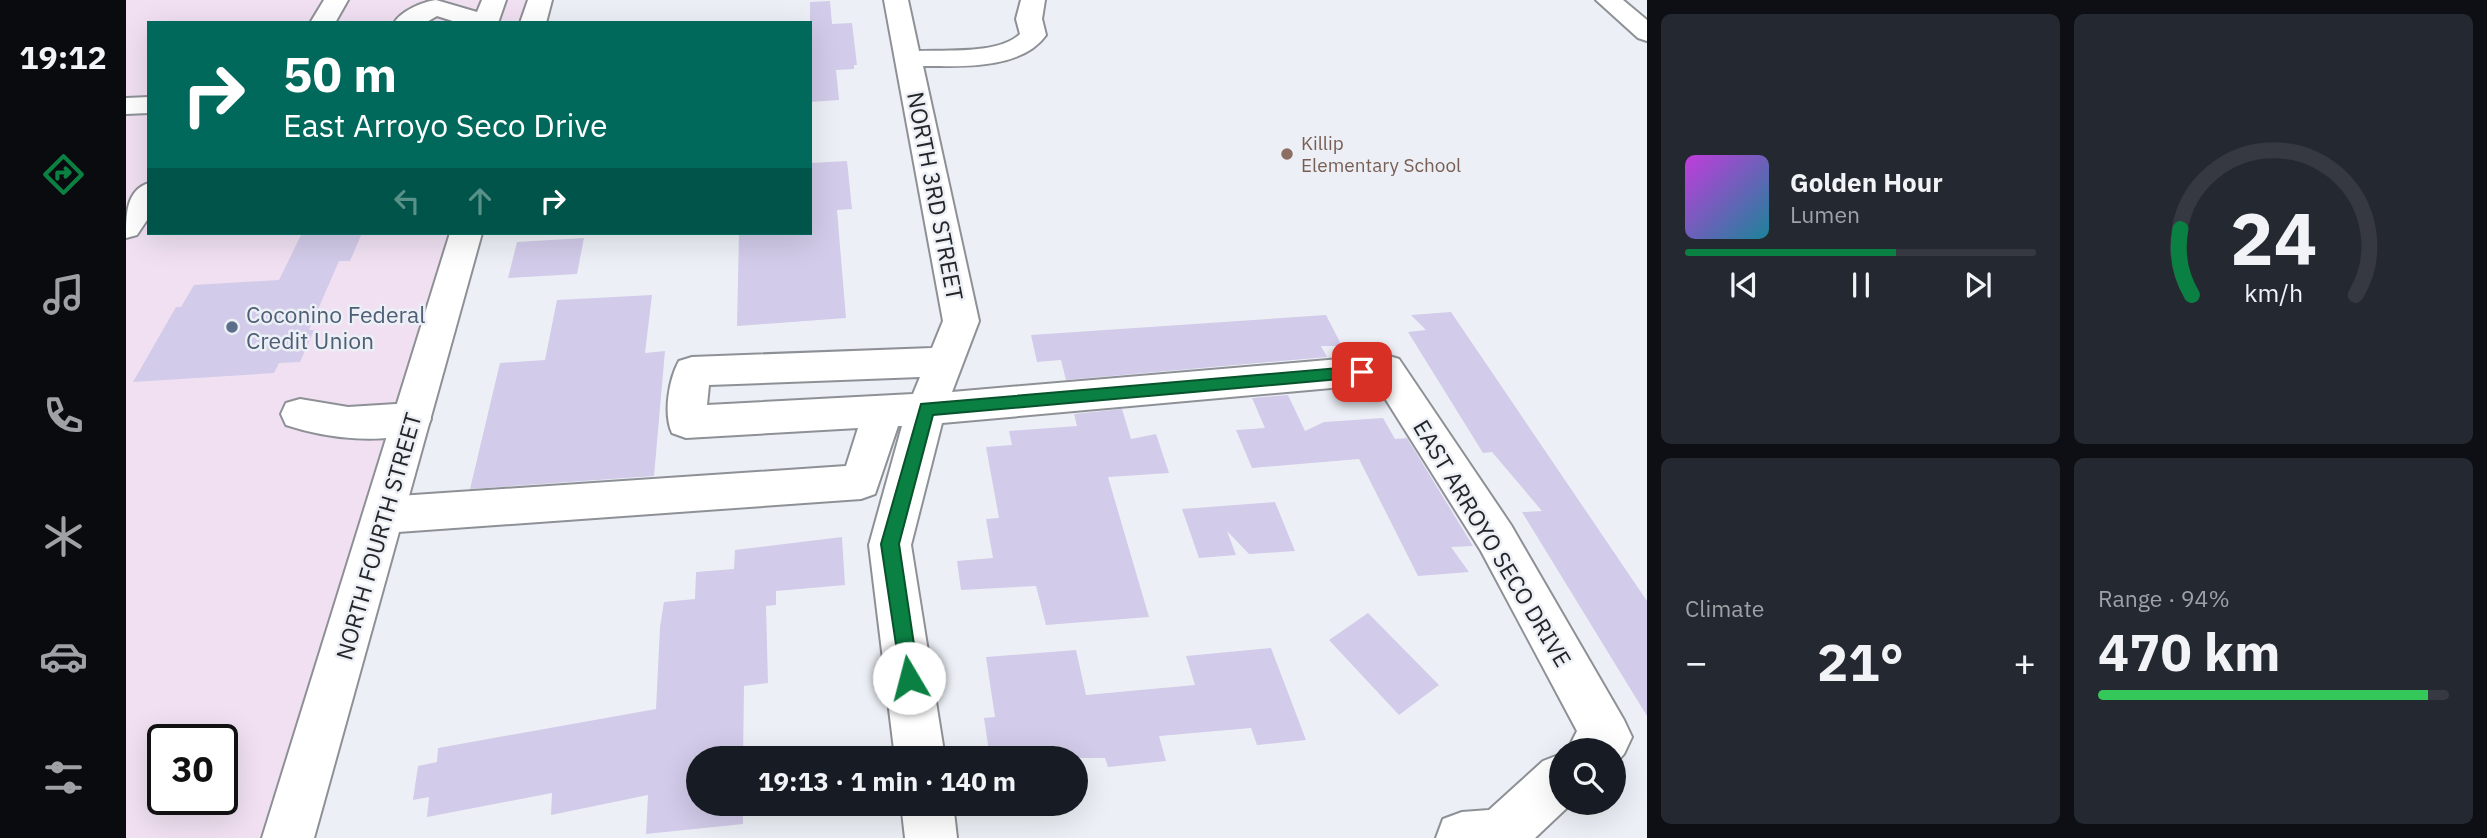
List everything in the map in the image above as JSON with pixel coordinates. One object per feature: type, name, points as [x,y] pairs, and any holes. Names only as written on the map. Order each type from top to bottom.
[{"type":"street","points":[[323,21],[337,0]]},
{"type":"street","points":[[534,21],[540,0]]},
{"type":"street","name":"NORTH 3RD STREET","points":[[896,0],[961,321],[926,409],[890,544],[918,746]]},
{"type":"street","points":[[908,59],[982,55],[1021,49],[1033,36],[1029,19],[1033,0]]},
{"type":"street","points":[[1608,0],[1647,33]]},
{"type":"street","points":[[410,21],[434,7],[479,15]]},
{"type":"street","points":[[126,106],[147,105]]},
{"type":"street","points":[[126,227],[147,196]]},
{"type":"street","name":"NORTH FOURTH STREET","points":[[288,838],[465,235]]},
{"type":"street","points":[[926,409],[686,422],[692,371],[945,362]]},
{"type":"street","name":"EAST ARROYO SECO DRIVE","points":[[926,409],[1386,369],[1496,538],[1606,738]]},
{"type":"street","points":[[384,515],[861,482],[883,411]]},
{"type":"street","points":[[300,414],[348,424],[412,419]]},
{"type":"street","points":[[1489,837],[1549,789]]},
{"type":"street","points":[[929,816],[932,838]]},
{"type":"shaded area","points":[[126,0],[539,0],[533,21],[147,21],[147,235],[469,235],[294,838],[126,838]]},
{"type":"building","points":[[830,1],[832,24],[852,23],[857,65],[854,65],[854,69],[836,70],[839,100],[812,102],[810,2]]},
{"type":"building","points":[[847,161],[852,209],[837,210],[846,318],[737,326],[739,235],[812,235],[812,163]]},
{"type":"building","points":[[301,235],[361,235],[350,261],[339,261],[309,330],[314,330],[300,362],[279,363],[274,373],[133,382],[176,307],[181,307],[194,285],[279,280]]},
{"type":"building","points":[[584,238],[577,274],[508,278],[517,242]]},
{"type":"building","points":[[652,295],[645,353],[665,351],[654,476],[470,489],[500,363],[545,360],[557,300]]},
{"type":"building","points":[[1451,312],[1647,601],[1647,716],[1522,512],[1542,511],[1492,452],[1483,453],[1408,332],[1426,330],[1411,315]]},
{"type":"building","points":[[1326,315],[1342,346],[1321,346],[1327,357],[1066,380],[1061,360],[1037,362],[1031,335]]},
{"type":"building","points":[[1288,395],[1305,431],[1324,422],[1383,418],[1395,439],[1407,438],[1473,546],[1451,547],[1469,572],[1418,576],[1359,459],[1252,468],[1236,430],[1265,428],[1252,398]]},
{"type":"building","points":[[1122,409],[1131,439],[1156,434],[1169,473],[1108,477],[1149,617],[1046,625],[1036,586],[961,590],[957,561],[993,558],[986,519],[999,518],[986,447],[1012,445],[1009,431],[1077,426],[1074,414]]},
{"type":"building","points":[[1275,502],[1295,551],[1249,554],[1227,531],[1236,555],[1199,558],[1182,509]]},
{"type":"building","points":[[842,537],[845,585],[776,591],[776,605],[766,606],[768,683],[744,686],[743,746],[686,746],[686,816],[743,816],[743,824],[646,834],[648,795],[551,815],[552,793],[427,817],[429,797],[413,800],[418,766],[437,762],[438,748],[656,709],[660,627],[664,602],[695,599],[696,572],[734,569],[735,550]]},
{"type":"building","points":[[1368,613],[1439,685],[1399,715],[1329,640]]},
{"type":"building","points":[[1271,648],[1306,740],[1257,745],[1251,728],[1159,736],[1166,761],[1108,767],[1105,758],[1088,758],[1088,746],[988,746],[984,718],[995,717],[986,657],[1076,650],[1086,695],[1195,685],[1186,656]]},
{"type":"place","name":"Killip Elementary School","points":[[1287,154]]},
{"type":"place","name":"Coconino Federal Credit Union","points":[[232,327]]},
{"type":"route","points":[[909,678],[890,544],[926,409],[1362,372]]}]
